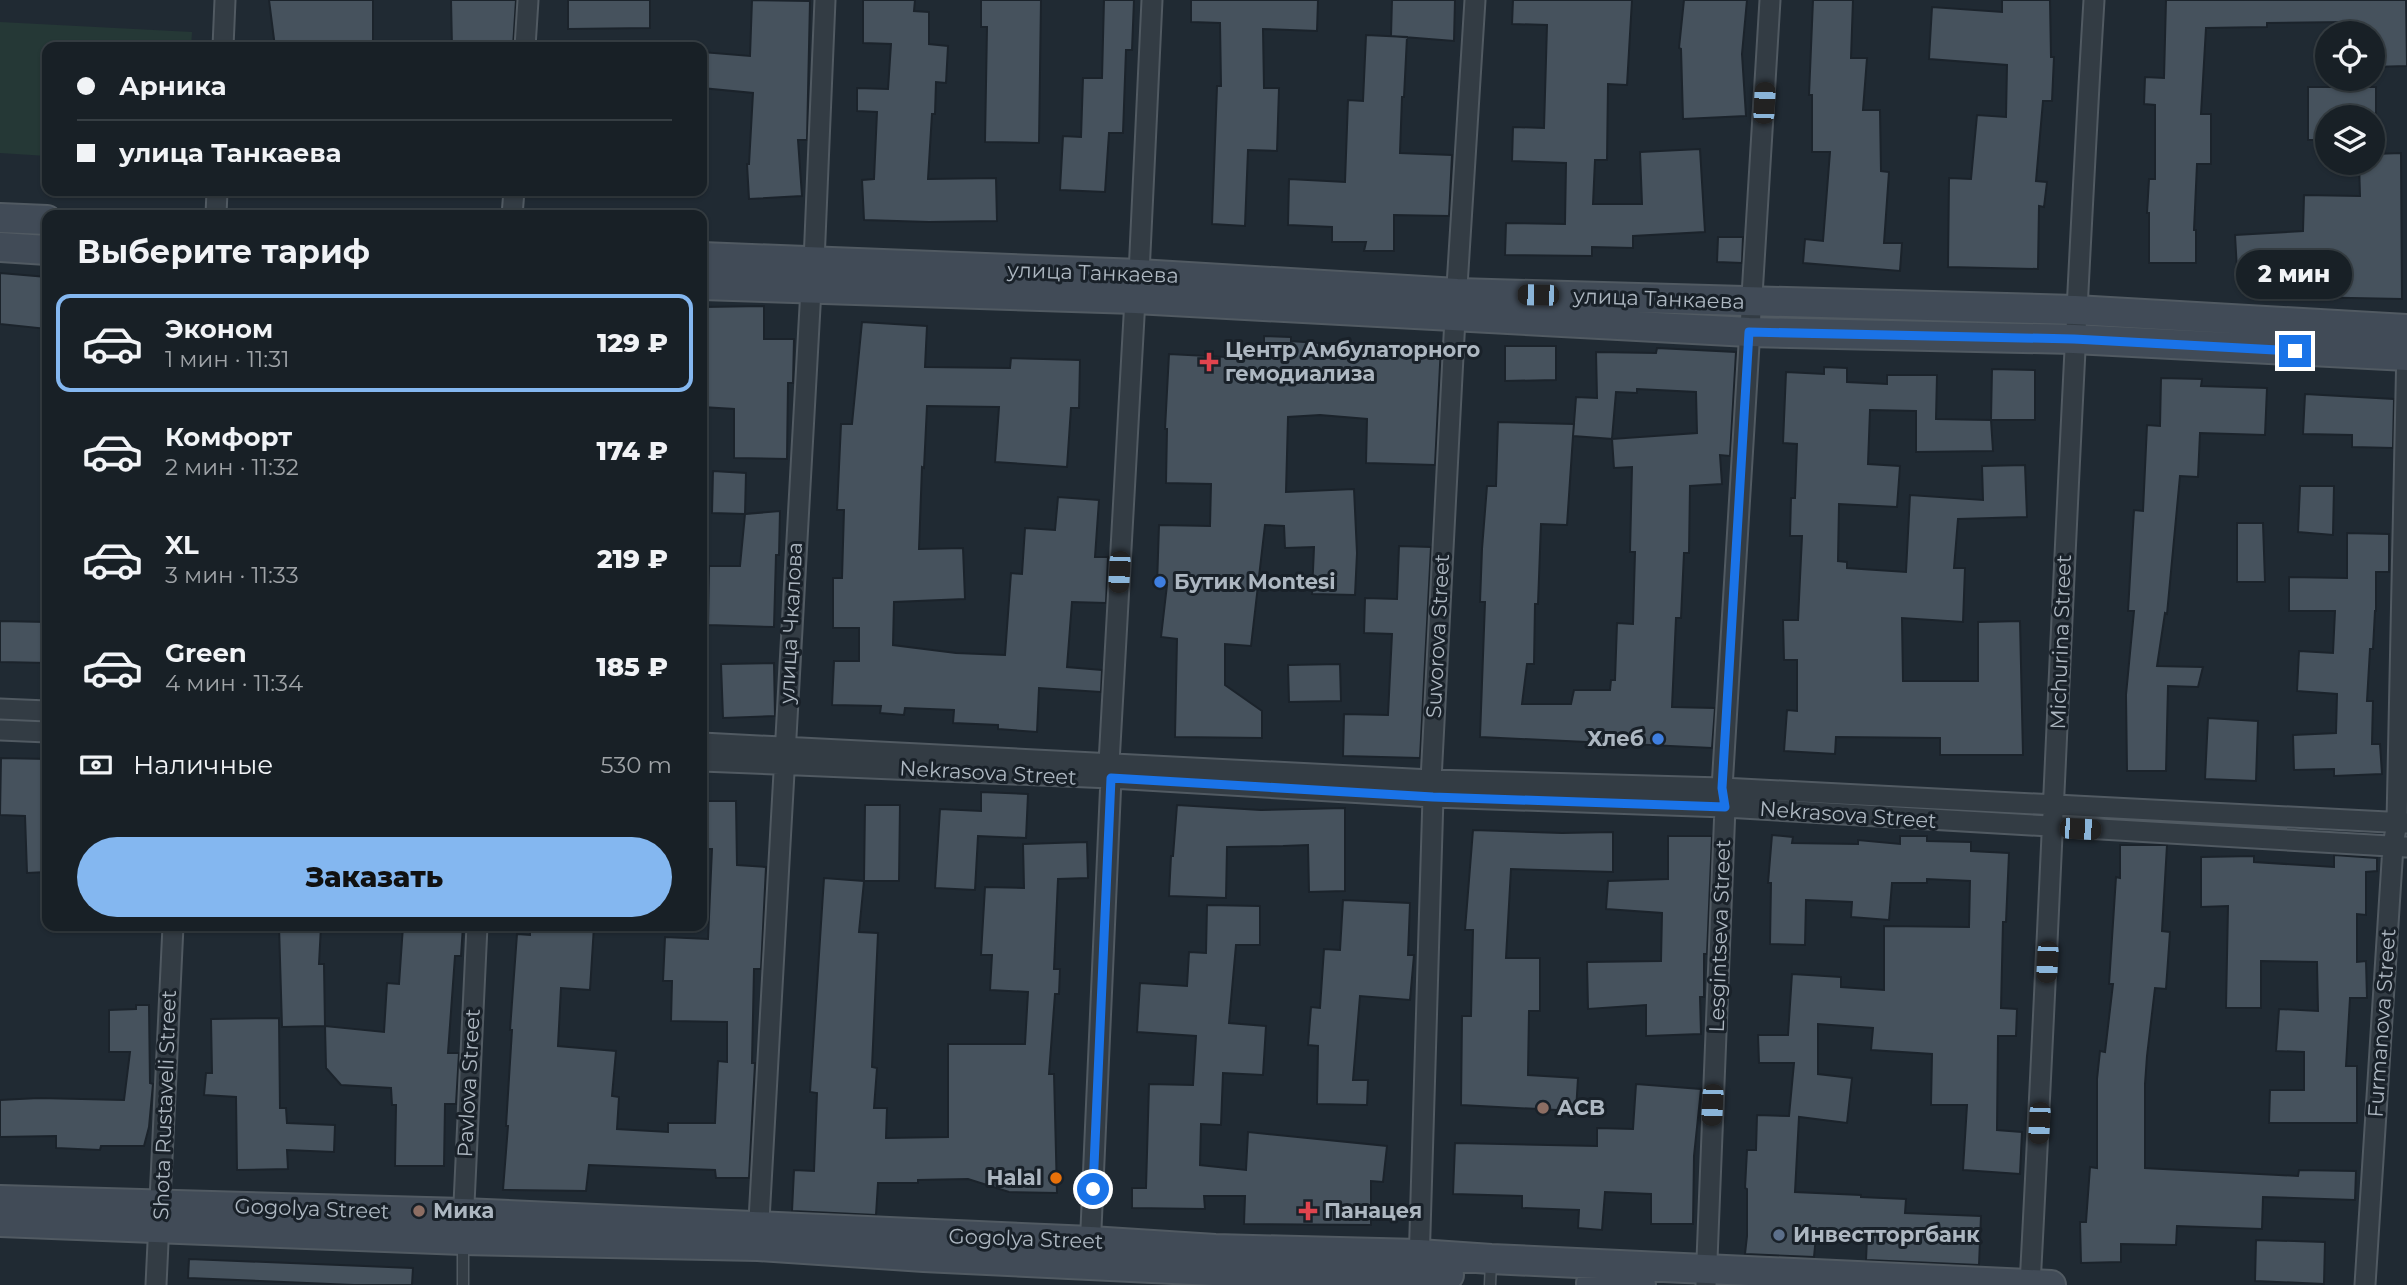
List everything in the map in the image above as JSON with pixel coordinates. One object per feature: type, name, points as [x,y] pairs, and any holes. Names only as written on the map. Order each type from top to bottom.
[{"type":"main road","points":[[0,218],[42,220]]},
{"type":"main road","points":[[0,247],[42,250]]},
{"type":"main road","name":"улица Танкаева","points":[[707,258],[812,275],[1137,287],[1456,305],[1749,332],[2407,346]]},
{"type":"main road","name":"улица Танкаева","points":[[707,285],[812,275]]},
{"type":"main road","name":"улица Танкаева","points":[[1456,305],[1753,302],[2075,310],[2407,346]]},
{"type":"main road","name":"Gogolya Street","points":[[0,1200],[161,1216],[758,1237],[1090,1253],[1214,1268],[1419,1264],[1490,1274],[1641,1285]]},
{"type":"main road","name":"Gogolya Street","points":[[0,1222],[161,1216]]},
{"type":"main road","name":"Gogolya Street","points":[[1490,1274],[1706,1276],[2037,1285]]},
{"type":"street","points":[[223,42],[225,0]]},
{"type":"street","points":[[525,42],[528,0]]},
{"type":"street","name":"улица Чкалова","points":[[758,1237],[825,0]]},
{"type":"street","points":[[1090,1253],[1110,771],[1152,0]]},
{"type":"street","name":"Suvorova Street","points":[[1419,1264],[1432,788],[1456,305],[1475,0]]},
{"type":"street","name":"Lesgintseva Street","points":[[1706,1276],[1724,797],[1770,0]]},
{"type":"street","name":"Michurina Street","points":[[2037,1285],[2075,310],[2094,0]]},
{"type":"street","name":"Furmanova Street","points":[[2365,1285],[2402,822],[2407,346]]},
{"type":"street","points":[[0,709],[42,711]]},
{"type":"street","points":[[0,730],[42,732]]},
{"type":"street","name":"Nekrasova Street","points":[[707,744],[785,755],[1432,788],[2054,806],[2402,822]]},
{"type":"street","name":"Nekrasova Street","points":[[707,761],[785,755]]},
{"type":"street","name":"Nekrasova Street","points":[[1724,797],[2054,828],[2400,847]]},
{"type":"street","name":"Shota Rustaveli Street","points":[[156,1285],[173,931]]},
{"type":"street","name":"Pavlova Street","points":[[463,1227],[477,931]]},
{"type":"lane","points":[[463,1227],[463,1285]]},
{"type":"green space","points":[[0,22],[192,32],[191,42],[42,42],[42,156],[0,153]]},
{"type":"building","points":[[269,0],[373,0],[373,42],[274,42]]},
{"type":"building","points":[[451,0],[516,0],[513,42],[452,42]]},
{"type":"building","points":[[568,0],[650,0],[650,28],[568,29]]},
{"type":"building","points":[[752,0],[810,1],[807,140],[798,140],[802,196],[749,199],[747,164],[753,93],[707,88],[707,52],[750,56]]},
{"type":"building","points":[[863,0],[915,0],[914,11],[929,12],[929,44],[948,46],[946,83],[936,82],[928,179],[996,178],[997,221],[864,220],[862,180],[874,179],[877,112],[857,111],[857,88],[888,89],[891,44],[863,43]]},
{"type":"building","points":[[981,0],[1041,0],[1039,143],[985,142],[987,27],[981,27]]},
{"type":"building","points":[[1104,0],[1134,0],[1132,50],[1126,50],[1123,133],[1109,133],[1105,192],[1060,190],[1063,136],[1081,137],[1083,78],[1102,78]]},
{"type":"building","points":[[1191,0],[1318,0],[1317,31],[1263,29],[1264,88],[1279,88],[1277,151],[1248,150],[1245,226],[1212,224],[1217,86],[1221,86],[1220,23],[1191,22]]},
{"type":"building","points":[[1392,0],[1455,0],[1454,41],[1391,36]]},
{"type":"building","points":[[1513,0],[1632,0],[1627,85],[1608,84],[1607,160],[1595,160],[1593,204],[1642,204],[1640,152],[1700,149],[1705,232],[1633,236],[1633,248],[1592,247],[1592,256],[1505,255],[1506,223],[1565,224],[1566,163],[1512,161],[1513,127],[1544,128],[1547,25],[1512,24]]},
{"type":"building","points":[[1684,0],[1747,0],[1742,54],[1746,116],[1683,119],[1679,48]]},
{"type":"building","points":[[1813,0],[1853,0],[1851,58],[1867,58],[1863,110],[1880,110],[1881,171],[1889,172],[1884,243],[1902,243],[1900,271],[1803,263],[1805,239],[1823,241],[1830,152],[1812,152],[1812,95],[1809,95]]},
{"type":"building","points":[[2002,0],[2050,0],[2051,57],[2054,57],[2052,101],[2043,101],[2036,181],[2047,182],[2044,207],[2039,206],[2038,269],[1948,267],[1949,178],[1971,179],[1977,115],[2006,117],[2007,65],[1929,59],[1932,7],[2002,12]]},
{"type":"building","points":[[2166,0],[2406,0],[2407,66],[2385,67],[2385,21],[2315,21],[2267,23],[2267,27],[2206,28],[2201,114],[2211,114],[2211,164],[2197,164],[2194,230],[2196,263],[2149,263],[2147,213],[2149,179],[2155,179],[2155,105],[2144,104],[2145,77],[2164,78]]},
{"type":"building","points":[[1366,35],[1407,37],[1400,153],[1452,155],[1449,216],[1394,215],[1394,251],[1364,251],[1366,242],[1332,242],[1332,227],[1288,225],[1289,179],[1345,182],[1348,100],[1363,101]]},
{"type":"building","points":[[2308,87],[2315,87],[2315,91],[2376,91],[2376,105],[2315,105],[2315,140],[2308,140]]},
{"type":"building","points":[[2401,153],[2402,299],[2301,297],[2302,267],[2237,270],[2235,235],[2303,231],[2304,195],[2360,196],[2359,175],[2385,175],[2385,154]]},
{"type":"building","points":[[1718,237],[1743,237],[1742,263],[1717,262]]},
{"type":"building","points":[[0,273],[42,277],[42,328],[0,324]]},
{"type":"building","points":[[764,306],[764,339],[794,339],[793,383],[788,383],[787,459],[734,458],[734,409],[707,407],[707,307]]},
{"type":"building","points":[[862,322],[927,326],[925,367],[1010,368],[1011,358],[1080,360],[1079,408],[1071,408],[1067,467],[995,462],[999,407],[927,406],[919,549],[963,548],[965,599],[894,602],[893,645],[956,653],[1005,655],[1011,573],[1022,574],[1025,528],[1055,530],[1058,497],[1099,500],[1095,557],[1108,557],[1106,603],[1072,602],[1067,667],[1102,670],[1101,692],[1039,688],[1037,732],[998,729],[998,725],[953,723],[954,710],[905,708],[904,715],[880,713],[881,706],[832,705],[834,661],[859,661],[859,628],[833,628],[833,578],[842,578],[844,510],[837,510],[841,424],[852,424]]},
{"type":"building","points":[[1264,336],[1291,337],[1291,341],[1361,346],[1441,345],[1435,465],[1366,463],[1367,419],[1320,415],[1288,417],[1286,492],[1354,489],[1357,553],[1355,595],[1312,594],[1314,547],[1285,548],[1284,526],[1265,525],[1251,646],[1225,644],[1225,685],[1262,711],[1262,738],[1175,737],[1177,639],[1161,637],[1167,585],[1157,585],[1159,525],[1210,526],[1211,484],[1166,483],[1165,429],[1169,354],[1264,359]]},
{"type":"building","points":[[1505,346],[1556,346],[1556,380],[1505,381]]},
{"type":"building","points":[[1657,348],[1736,352],[1730,456],[1720,455],[1722,484],[1690,486],[1689,553],[1684,553],[1681,618],[1676,618],[1672,707],[1715,708],[1712,748],[1480,737],[1485,602],[1480,602],[1482,549],[1487,486],[1496,486],[1498,422],[1574,424],[1576,397],[1597,398],[1596,352],[1656,353]],"holes":[[[1637,389],[1696,392],[1697,433],[1612,439],[1616,392],[1637,393]],[[1573,436],[1612,439],[1614,468],[1632,467],[1630,552],[1635,552],[1633,624],[1617,623],[1615,680],[1611,680],[1610,690],[1574,690],[1571,704],[1522,704],[1527,664],[1534,664],[1541,524],[1567,525]]]},
{"type":"building","points":[[1824,367],[1847,368],[1847,382],[1887,384],[1887,375],[1937,375],[1936,419],[1991,420],[1993,451],[1916,452],[1916,411],[1870,410],[1868,464],[1900,466],[1897,507],[1839,504],[1838,561],[1847,562],[1847,568],[1906,572],[1910,495],[1983,500],[1982,466],[2025,465],[2027,517],[1958,519],[1954,568],[1965,568],[1963,622],[1902,618],[1903,681],[1978,681],[1978,622],[2020,621],[2023,755],[1940,755],[1940,738],[1836,737],[1835,754],[1784,751],[1787,710],[1797,711],[1797,660],[1784,660],[1783,620],[1798,620],[1802,536],[1790,536],[1791,498],[1795,498],[1797,444],[1783,443],[1786,372],[1824,374]]},
{"type":"building","points":[[1992,369],[2035,370],[2035,420],[1991,420]]},
{"type":"building","points":[[2161,378],[2202,379],[2201,386],[2267,388],[2265,435],[2200,433],[2198,477],[2180,476],[2167,614],[2165,613],[2157,666],[2203,667],[2198,687],[2168,686],[2166,771],[2127,771],[2126,695],[2134,611],[2128,611],[2134,510],[2143,511],[2147,425],[2160,426]]},
{"type":"building","points":[[2305,394],[2394,399],[2393,448],[2352,447],[2352,435],[2303,434]]},
{"type":"building","points":[[713,471],[746,473],[745,514],[712,513]]},
{"type":"building","points":[[2300,486],[2334,486],[2333,535],[2298,532]]},
{"type":"building","points":[[780,511],[774,627],[708,625],[709,566],[740,566],[745,514]]},
{"type":"building","points":[[2237,523],[2263,523],[2265,582],[2237,582]]},
{"type":"building","points":[[2347,533],[2389,534],[2389,572],[2376,572],[2376,611],[2373,649],[2370,649],[2367,701],[2373,701],[2372,744],[2380,744],[2382,774],[2334,776],[2334,769],[2294,770],[2293,735],[2336,733],[2337,694],[2297,691],[2299,651],[2333,653],[2335,611],[2289,611],[2289,577],[2347,578]]},
{"type":"building","points":[[1399,546],[1431,547],[1420,758],[1343,756],[1344,714],[1388,715],[1392,634],[1364,633],[1365,598],[1397,599]]},
{"type":"building","points":[[0,621],[42,622],[42,663],[0,662]]},
{"type":"building","points":[[774,663],[775,716],[723,718],[721,664]]},
{"type":"building","points":[[1340,664],[1341,701],[1289,702],[1288,665]]},
{"type":"building","points":[[2208,718],[2258,721],[2256,781],[2205,779]]},
{"type":"building","points":[[1,758],[42,759],[42,872],[27,873],[25,816],[0,815]]},
{"type":"building","points":[[981,792],[1028,794],[1026,838],[978,836],[975,890],[935,888],[940,809],[981,811]]},
{"type":"building","points":[[707,801],[736,801],[737,865],[766,867],[761,969],[754,969],[752,1063],[755,1063],[749,1178],[716,1178],[715,1170],[589,1165],[586,1191],[503,1190],[517,934],[530,935],[530,931],[594,931],[590,990],[561,988],[558,1046],[616,1051],[612,1096],[619,1097],[617,1129],[668,1132],[668,1123],[715,1123],[718,1061],[727,1062],[727,1022],[671,1021],[672,981],[663,981],[665,937],[708,939],[712,849],[707,849]]},
{"type":"building","points":[[865,805],[900,805],[899,881],[864,881]]},
{"type":"building","points":[[1177,805],[1261,810],[1345,808],[1345,891],[1309,892],[1308,845],[1227,847],[1226,898],[1169,896]]},
{"type":"building","points":[[1473,830],[1613,832],[1613,872],[1511,869],[1506,958],[1540,958],[1540,1011],[1529,1011],[1528,1075],[1578,1078],[1576,1111],[1461,1105],[1462,1016],[1471,1016],[1473,930],[1465,930]]},
{"type":"building","points":[[1772,835],[1793,837],[1792,843],[1858,844],[1858,840],[1900,844],[1900,836],[1927,836],[1927,841],[1971,842],[1971,851],[2009,853],[2006,922],[2003,922],[2001,1008],[2017,1009],[2016,1036],[1998,1036],[1997,1130],[2022,1132],[2020,1174],[1963,1170],[1967,1105],[1931,1105],[1932,1054],[1871,1050],[1873,1028],[1818,1024],[1818,1074],[1852,1078],[1847,1123],[1799,1117],[1795,1192],[1906,1199],[1905,1213],[1981,1216],[1979,1265],[1866,1260],[1867,1238],[1816,1236],[1814,1257],[1745,1254],[1747,1150],[1756,1150],[1757,1115],[1789,1116],[1794,1063],[1759,1063],[1758,1035],[1788,1035],[1792,974],[1841,977],[1841,987],[1884,990],[1884,926],[1969,927],[1970,881],[1927,879],[1927,883],[1892,883],[1889,920],[1851,917],[1852,902],[1806,900],[1805,945],[1770,944],[1771,883],[1768,883]]},
{"type":"building","points":[[1668,836],[1712,836],[1707,954],[1704,954],[1704,997],[1700,997],[1701,1034],[1646,1036],[1646,1005],[1588,1009],[1587,962],[1661,961],[1662,913],[1606,909],[1608,881],[1668,879]]},
{"type":"building","points":[[1087,842],[1088,878],[1058,879],[1054,969],[1060,969],[1059,994],[1055,994],[1049,1074],[1054,1074],[1057,1193],[1009,1192],[968,1179],[918,1180],[918,1183],[878,1183],[876,1215],[792,1211],[794,1170],[814,1171],[817,1093],[810,1092],[824,878],[864,881],[859,932],[878,933],[872,1067],[877,1068],[874,1108],[887,1108],[886,1138],[948,1137],[948,1044],[1025,1044],[1028,992],[990,990],[992,955],[981,955],[985,887],[1024,888],[1023,844]]},
{"type":"building","points":[[2120,845],[2167,845],[2162,931],[2170,932],[2166,989],[2155,988],[2147,1056],[2145,1168],[2298,1176],[2299,1170],[2356,1171],[2355,1200],[2263,1197],[2262,1229],[2177,1226],[2176,1245],[2121,1244],[2121,1262],[2081,1263],[2080,1222],[2086,1222],[2090,1167],[2097,1168],[2097,1079],[2100,1051],[2105,1052],[2113,984],[2109,984],[2116,877],[2120,878]]},
{"type":"building","points":[[2334,855],[2377,858],[2377,871],[2366,872],[2366,915],[2357,914],[2357,962],[2366,961],[2367,998],[2350,998],[2346,1066],[2357,1066],[2357,1123],[2269,1123],[2270,1090],[2304,1090],[2304,1052],[2276,1051],[2279,1009],[2318,1011],[2317,962],[2261,961],[2261,1008],[2226,1008],[2228,906],[2201,907],[2201,857],[2254,856],[2254,862],[2334,867]]},
{"type":"building","points":[[1343,900],[1410,903],[1408,955],[1414,955],[1410,1000],[1360,996],[1353,1080],[1368,1080],[1367,1105],[1317,1104],[1318,1046],[1308,1045],[1311,1007],[1320,1008],[1324,949],[1340,950]]},
{"type":"building","points":[[1207,905],[1260,906],[1260,945],[1236,945],[1229,1023],[1266,1026],[1263,1075],[1223,1073],[1221,1125],[1201,1124],[1200,1165],[1246,1170],[1248,1132],[1387,1146],[1383,1182],[1371,1181],[1371,1225],[1244,1224],[1245,1196],[1204,1196],[1205,1209],[1132,1208],[1132,1188],[1146,1188],[1149,1084],[1193,1085],[1196,1036],[1137,1032],[1140,983],[1187,986],[1189,952],[1206,953]]},
{"type":"building","points":[[279,931],[321,931],[319,964],[324,964],[325,1026],[282,1027]]},
{"type":"building","points":[[403,931],[463,931],[461,956],[455,956],[448,1053],[459,1053],[456,1104],[445,1104],[444,1166],[395,1166],[396,1105],[392,1105],[391,1088],[341,1085],[326,1068],[325,1026],[384,1032],[387,983],[399,984]]},
{"type":"building","points":[[136,1005],[149,1005],[150,1083],[153,1084],[149,1127],[144,1146],[101,1146],[100,1150],[56,1148],[56,1136],[0,1137],[0,1100],[124,1100],[130,1052],[109,1052],[109,1010],[136,1009]]},
{"type":"building","points":[[279,1018],[280,1108],[286,1108],[287,1123],[335,1125],[334,1152],[287,1150],[288,1169],[237,1170],[236,1097],[204,1095],[206,1073],[212,1073],[211,1019]]},
{"type":"building","points":[[1636,1084],[1701,1089],[1694,1156],[1693,1224],[1651,1224],[1651,1194],[1605,1192],[1602,1230],[1578,1228],[1579,1210],[1522,1208],[1522,1196],[1453,1194],[1455,1143],[1597,1146],[1597,1128],[1633,1129]]},
{"type":"building","points":[[2256,1240],[2325,1242],[2324,1284],[2255,1281]]},
{"type":"building","points":[[189,1259],[413,1268],[412,1285],[188,1278]]},
{"type":"place","name":"Центр Амбулаторного гемодиализа","points":[[1209,362]]},
{"type":"place","name":"Бутик Montesi","points":[[1160,582]]},
{"type":"place","name":"Хлеб","points":[[1658,739]]},
{"type":"place","name":"АCB","points":[[1543,1108]]},
{"type":"place","name":"Halal","points":[[1056,1178]]},
{"type":"place","name":"Мика","points":[[419,1211]]},
{"type":"place","name":"Панацея","points":[[1308,1211]]},
{"type":"place","name":"Инвестторгбанк","points":[[1779,1235]]},
{"type":"route","points":[[1093,1189],[1111,778],[1433,797],[1725,807],[1722,788],[1749,332],[2074,339],[2295,351]]}]
